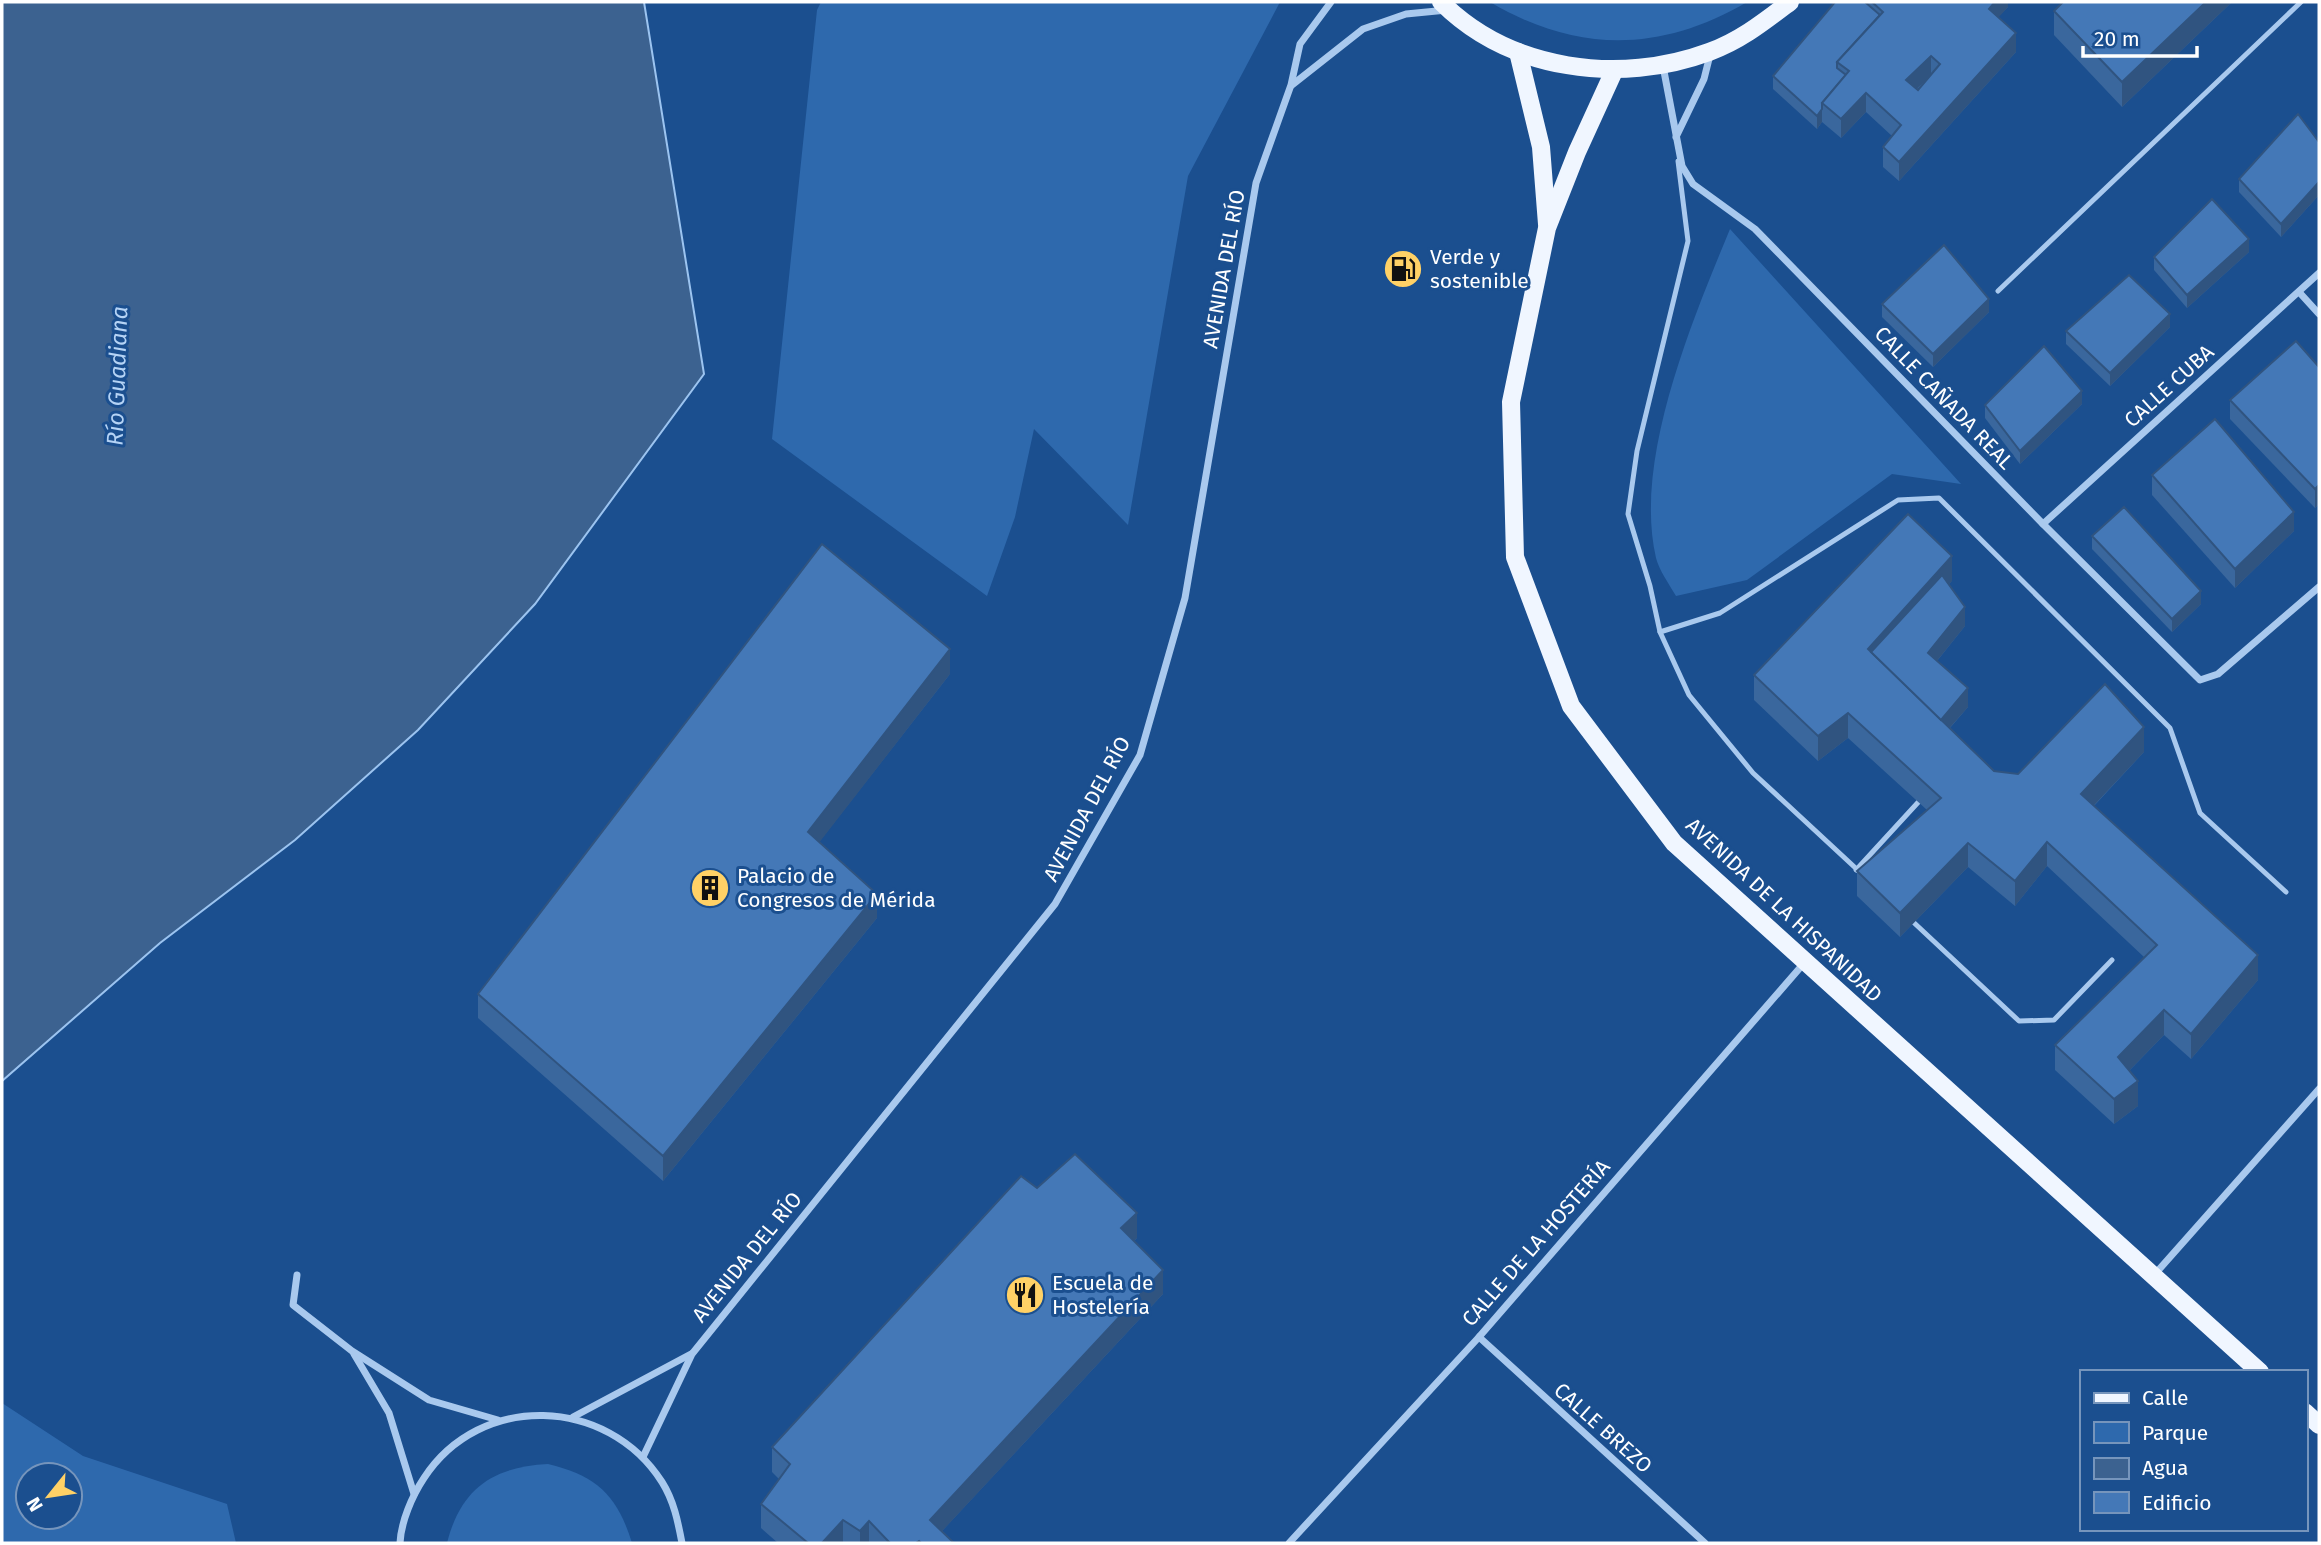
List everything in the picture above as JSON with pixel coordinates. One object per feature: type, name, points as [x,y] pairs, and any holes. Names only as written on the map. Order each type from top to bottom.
[{"type":"main road","points":[[1445,6],[1482,34],[1518,52],[1565,65],[1614,71],[1663,66],[1711,52],[1754,30],[1790,2]]},
{"type":"main road","name":"AVENIDA DE LA HISPANIDAD","points":[[1518,52],[1541,147],[1547,228]]},
{"type":"main road","name":"AVENIDA DE LA HISPANIDAD","points":[[1614,71],[1577,152],[1547,228],[1511,402],[1515,557],[1571,706],[1674,843],[2258,1370]]},
{"type":"street","name":"AVENIDA DEL RÍO","points":[[643,1457],[692,1354],[1055,904],[1140,755],[1185,598],[1256,183],[1291,85],[1300,44],[1331,2]]},
{"type":"street","points":[[1291,85],[1363,29],[1405,14],[1445,6]]},
{"type":"street","points":[[1676,137],[1704,79],[1711,52]]},
{"type":"street","name":"CALLE CAÑADA REAL","points":[[1663,66],[1682,166],[1693,184],[1755,229],[2043,524],[2200,680],[2218,674],[2319,587]]},
{"type":"street","name":"CALLE CUBA","points":[[2043,524],[2319,273]]},
{"type":"street","points":[[2299,292],[2319,314]]},
{"type":"street","name":"CALLE DE LA HOSTERÍA","points":[[1289,1543],[1479,1337],[1805,961]]},
{"type":"street","points":[[2153,1275],[2319,1088]]},
{"type":"street","points":[[297,1275],[293,1305],[352,1351],[429,1400],[498,1420]]},
{"type":"street","name":"CALLE BREZO","points":[[1479,1337],[1705,1543]]},
{"type":"street","points":[[352,1351],[389,1413],[414,1494]]},
{"type":"street","name":"AVENIDA DEL RÍO","points":[[573,1417],[692,1354]]},
{"type":"street","points":[[400,1543],[414,1494],[444,1453],[464,1436],[498,1420],[535,1414],[573,1417],[611,1432],[643,1457],[663,1483],[677,1513],[682,1543]]},
{"type":"lane","points":[[1998,291],[2301,2]]},
{"type":"lane","points":[[1676,137],[1688,242],[1637,451],[1628,514],[1650,586],[1660,632],[1689,695],[1745,763],[1867,879]]},
{"type":"lane","points":[[1660,632],[1720,613],[1898,500],[1938,498],[2170,728],[2200,813],[2286,892]]},
{"type":"lane","points":[[1856,870],[1924,797]]},
{"type":"lane","points":[[1907,917],[2019,1021],[2054,1020],[2112,960]]},
{"type":"green space","points":[[821,2],[1280,2],[1188,176],[1128,525],[1034,429],[1015,517],[987,596],[772,439],[817,10]]},
{"type":"green space","points":[[1490,2],[1747,2],[1715,19],[1682,31],[1650,38],[1618,40],[1586,38],[1554,31],[1522,19]]},
{"type":"green space","points":[[1730,229],[1961,484],[1892,474],[1747,580],[1676,596],[1656,558],[1651,519],[1653,477],[1670,390]]},
{"type":"green space","points":[[2,1403],[83,1456],[227,1504],[236,1543],[2,1543]]},
{"type":"green space","points":[[548,1464],[580,1475],[603,1490],[619,1512],[632,1543],[447,1543],[461,1508],[482,1484],[511,1470]]},
{"type":"water","name":"Río Guadiana","points":[[2,2],[644,2],[704,374],[535,604],[418,730],[295,840],[160,943],[2,1081]]},
{"type":"building","points":[[1835,2],[1865,2],[1880,15],[1837,62],[1837,68],[1846,75],[1822,103],[1822,109],[1817,116],[1773,76]]},
{"type":"building","points":[[1872,2],[1995,2],[1989,9],[2016,33],[1899,162],[1883,147],[1901,125],[1866,93],[1841,119],[1822,103],[1849,71],[1837,62],[1883,12]],"holes":[[[1931,56],[1940,64],[1918,90],[1906,80]]]},
{"type":"building","points":[[2063,2],[2206,2],[2122,82],[2054,11]]},
{"type":"building","points":[[2298,114],[2319,142],[2319,182],[2281,224],[2239,179]]},
{"type":"building","points":[[2212,199],[2249,239],[2187,295],[2154,257]]},
{"type":"building","points":[[1944,245],[1989,299],[1933,354],[1882,304]]},
{"type":"building","points":[[2129,275],[2170,314],[2110,373],[2066,331]]},
{"type":"building","points":[[2296,341],[2319,367],[2319,485],[2315,489],[2230,400]]},
{"type":"building","points":[[2044,346],[2082,391],[2020,451],[1985,405]]},
{"type":"building","points":[[2215,419],[2294,512],[2235,569],[2152,475]]},
{"type":"building","points":[[2124,507],[2201,591],[2172,619],[2092,536]]},
{"type":"building","points":[[1908,514],[1952,556],[1868,649],[1994,771],[2018,774],[2105,684],[2144,727],[2081,794],[2258,955],[2191,1034],[2164,1010],[2118,1057],[2138,1081],[2114,1099],[2055,1045],[2157,945],[2047,842],[2015,881],[1968,843],[1900,913],[1857,871],[1941,798],[1848,713],[1818,736],[1754,675]]},
{"type":"building","name":"Palacio de Congresos de Mérida","points":[[822,544],[950,649],[808,832],[877,894],[663,1156],[478,994]]},
{"type":"building","points":[[1942,575],[1965,607],[1928,653],[1968,688],[1941,720],[1871,652]]},
{"type":"building","points":[[1075,1154],[1137,1213],[1121,1228],[1163,1270],[930,1520],[954,1543],[890,1543],[869,1521],[860,1531],[843,1520],[822,1543],[808,1543],[761,1504],[790,1464],[772,1447],[1021,1176],[1037,1188]]},
{"type":"place","name":"Verde y sostenible","points":[[1403,269]]},
{"type":"place","name":"Palacio de Congresos de Mérida","points":[[710,888]]},
{"type":"place","name":"Escuela de Hostelería","points":[[1025,1295]]}]
